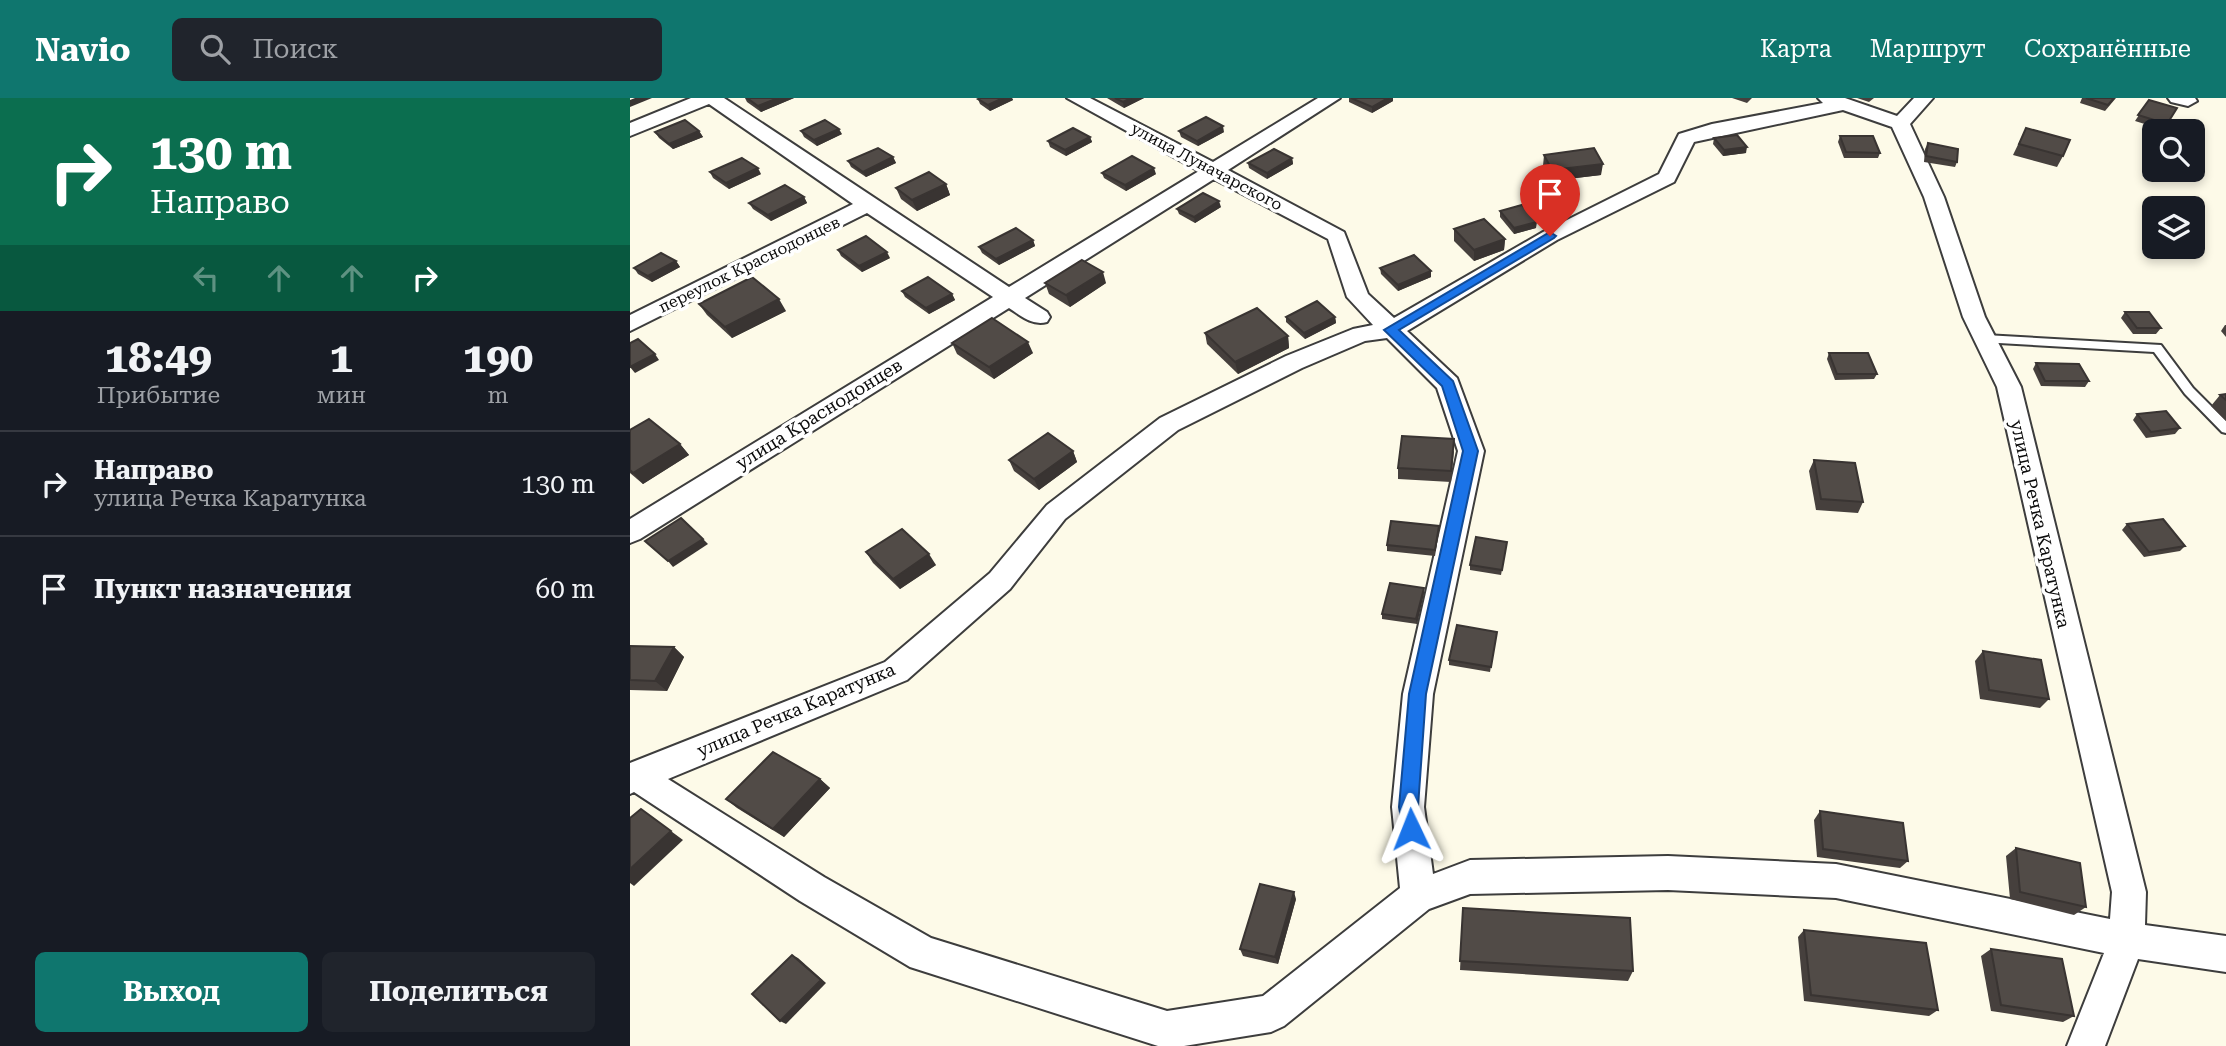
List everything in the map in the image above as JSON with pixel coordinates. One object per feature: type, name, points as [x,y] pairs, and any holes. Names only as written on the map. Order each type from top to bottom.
[{"type":"street","points":[[630,131],[710,98],[1039,317]]},
{"type":"street","name":"улица Луначарского","points":[[1076,98],[1337,236],[1358,297],[1391,330]]},
{"type":"street","name":"улица Краснодонцев","points":[[630,532],[1007,296],[1331,98]]},
{"type":"street","points":[[1836,101],[1899,123],[1923,98]]},
{"type":"street","name":"улица Речка Каратунка","points":[[633,778],[896,671],[1000,581],[1055,512],[1169,424],[1294,362],[1361,334],[1391,330],[1550,236],[1667,178],[1686,138],[1836,101]]},
{"type":"street","name":"улица Речка Каратунка","points":[[1899,123],[1934,197],[1974,317],[2008,387],[2129,892],[2127,940],[2086,1046]]},
{"type":"street","name":"переулок Краснодонцев","points":[[630,324],[868,205]]},
{"type":"street","points":[[1391,330],[1448,384],[1471,451],[1418,694],[1408,807],[1418,896]]},
{"type":"street","name":"улица Речка Каратунка","points":[[633,778],[923,954],[1167,1030],[1271,1013],[1418,896],[1470,877],[1668,873],[1836,880],[2127,940],[2226,954]]},
{"type":"lane","points":[[1984,339],[2157,348],[2189,391],[2226,429]]},
{"type":"building","points":[[747,98],[778,98],[758,106]]},
{"type":"building","points":[[1003,98],[988,105],[978,99]]},
{"type":"building","points":[[1115,98],[1131,98],[1123,102]]},
{"type":"building","points":[[1351,98],[1388,98],[1372,107]]},
{"type":"building","points":[[2086,98],[2114,98],[2108,105]]},
{"type":"building","points":[[2149,100],[2177,108],[2170,119],[2151,119],[2138,115]]},
{"type":"building","points":[[1206,117],[1223,126],[1197,141],[1179,131]]},
{"type":"building","points":[[685,120],[699,131],[669,144],[655,132]]},
{"type":"building","points":[[825,120],[839,129],[814,140],[801,131]]},
{"type":"building","points":[[1073,128],[1090,137],[1065,150],[1048,141]]},
{"type":"building","points":[[2026,128],[2070,140],[2063,156],[2019,144]]},
{"type":"building","points":[[1737,135],[1747,147],[1724,150],[1714,138]]},
{"type":"building","points":[[1840,136],[1873,136],[1880,153],[1846,152]]},
{"type":"building","points":[[1928,143],[1958,149],[1957,162],[1926,156]]},
{"type":"building","points":[[878,148],[893,157],[863,172],[848,161]]},
{"type":"building","points":[[1594,148],[1603,164],[1552,170],[1544,155]]},
{"type":"building","points":[[1274,149],[1292,158],[1267,173],[1248,163]]},
{"type":"building","points":[[1132,156],[1154,168],[1125,185],[1102,173]]},
{"type":"building","points":[[742,158],[758,168],[726,183],[710,172]]},
{"type":"building","points":[[929,172],[946,184],[912,200],[896,188]]},
{"type":"building","points":[[785,185],[804,197],[768,215],[749,203]]},
{"type":"building","points":[[1203,193],[1219,201],[1194,217],[1177,209]]},
{"type":"building","points":[[1522,205],[1537,222],[1514,228],[1500,211]]},
{"type":"building","points":[[1484,219],[1505,239],[1474,250],[1454,229]]},
{"type":"building","points":[[1016,228],[1033,240],[996,259],[979,247]]},
{"type":"building","points":[[866,236],[887,252],[859,266],[838,250]]},
{"type":"building","points":[[661,253],[676,261],[648,276],[634,268]]},
{"type":"building","points":[[1414,255],[1431,271],[1398,285],[1380,268]]},
{"type":"building","points":[[1082,260],[1103,272],[1066,295],[1045,283]]},
{"type":"building","points":[[752,277],[779,299],[725,327],[699,304]]},
{"type":"building","points":[[928,277],[952,294],[926,308],[902,291]]},
{"type":"building","points":[[1317,301],[1335,317],[1304,333],[1286,317]]},
{"type":"building","points":[[1257,308],[1288,336],[1235,362],[1205,333]]},
{"type":"building","points":[[2125,312],[2149,312],[2161,328],[2137,328]]},
{"type":"building","points":[[992,318],[1028,342],[989,367],[952,343]]},
{"type":"building","points":[[638,339],[655,354],[630,367],[630,343]]},
{"type":"building","points":[[1829,353],[1868,353],[1877,374],[1837,374]]},
{"type":"building","points":[[2036,363],[2079,364],[2089,381],[2045,381]]},
{"type":"building","points":[[2166,411],[2180,428],[2151,432],[2137,414]]},
{"type":"building","points":[[649,419],[680,444],[633,473],[630,470],[630,430]]},
{"type":"building","points":[[1048,433],[1073,451],[1034,479],[1009,460]]},
{"type":"building","points":[[1402,436],[1454,439],[1451,471],[1398,468]]},
{"type":"building","points":[[1814,460],[1855,463],[1863,502],[1821,499]]},
{"type":"building","points":[[681,518],[703,539],[668,561],[645,541]]},
{"type":"building","points":[[2163,519],[2185,546],[2149,552],[2127,524]]},
{"type":"building","points":[[1391,521],[1439,526],[1435,550],[1387,545]]},
{"type":"building","points":[[902,529],[929,554],[893,579],[866,552]]},
{"type":"building","points":[[1476,537],[1507,542],[1502,570],[1470,565]]},
{"type":"building","points":[[1390,583],[1424,588],[1416,619],[1382,614]]},
{"type":"building","points":[[1457,625],[1497,632],[1491,667],[1449,660]]},
{"type":"building","points":[[630,646],[674,647],[655,681],[630,680]]},
{"type":"building","points":[[1983,651],[2041,660],[2049,699],[1989,690]]},
{"type":"building","points":[[773,752],[820,779],[773,829],[726,799]]},
{"type":"building","points":[[641,809],[671,831],[630,869],[630,818]]},
{"type":"building","points":[[1820,811],[1903,823],[1908,861],[1823,849]]},
{"type":"building","points":[[2016,848],[2080,863],[2086,907],[2020,892]]},
{"type":"building","points":[[1260,884],[1294,892],[1275,957],[1240,949]]},
{"type":"building","points":[[1463,908],[1630,918],[1633,971],[1460,961]]},
{"type":"building","points":[[1804,930],[1926,943],[1938,1010],[1811,995]]},
{"type":"building","points":[[1991,949],[2062,959],[2074,1016],[2001,1005]]},
{"type":"building","points":[[792,955],[821,980],[780,1021],[752,994]]},
{"type":"route","points":[[1411,829],[1408,807],[1418,694],[1471,451],[1448,384],[1391,330],[1550,236]]}]
